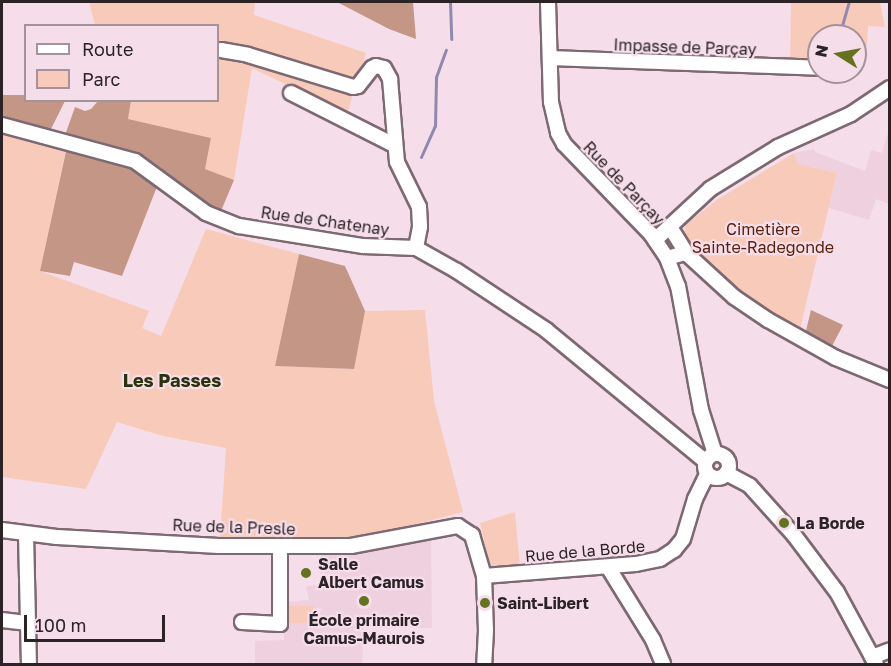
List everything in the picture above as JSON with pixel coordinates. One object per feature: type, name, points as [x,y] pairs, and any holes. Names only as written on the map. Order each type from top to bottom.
[{"type":"street","name":"Rue de Parçay","points":[[548,2],[552,114],[558,133],[564,144],[655,240],[667,258],[678,286],[709,463]]},
{"type":"street","points":[[221,50],[248,55],[353,87],[358,86],[368,70],[380,66],[390,79],[397,162],[419,207],[420,227],[416,248]]},
{"type":"street","name":"Impasse de Parçay","points":[[550,58],[807,68]]},
{"type":"street","points":[[655,240],[710,189],[778,147],[851,114],[890,88]]},
{"type":"street","points":[[291,93],[394,145]]},
{"type":"street","name":"Rue de Chatenay","points":[[2,126],[135,160],[206,213],[239,226],[363,246],[416,248],[457,271],[546,330],[709,463]]},
{"type":"street","points":[[670,227],[686,253],[734,297],[811,345],[890,381]]},
{"type":"street","points":[[667,258],[686,253]]},
{"type":"street","points":[[727,460],[726,473],[714,478],[709,463],[727,460]]},
{"type":"street","name":"Rue de la Borde","points":[[484,576],[650,562],[674,550],[688,528],[695,499],[709,463]]},
{"type":"street","points":[[726,473],[750,486],[794,535],[837,592],[874,661],[890,650]]},
{"type":"street","name":"Rue de la Presle","points":[[2,530],[26,534],[219,546],[351,546],[452,525],[464,528],[472,535],[476,542],[484,576]]},
{"type":"street","points":[[26,534],[29,664]]},
{"type":"street","points":[[242,622],[280,624],[279,546]]},
{"type":"street","points":[[608,567],[653,640],[663,664]]},
{"type":"street","points":[[484,576],[486,616],[484,664]]},
{"type":"street","points":[[2,620],[28,623]]},
{"type":"shaded area","points":[[337,2],[413,2],[416,39],[389,29]]},
{"type":"shaded area","points":[[2,95],[24,95],[24,102],[64,102],[47,137],[2,125]]},
{"type":"shaded area","points":[[97,102],[131,102],[128,119],[211,138],[205,169],[234,180],[218,218],[160,179],[122,276],[74,262],[70,276],[40,271],[68,142],[63,141],[75,107],[85,111],[91,109]]},
{"type":"shaded area","points":[[889,129],[889,204],[876,199],[869,220],[829,208],[837,173],[798,164],[794,153],[814,149],[815,152],[865,171],[871,150],[882,153]]},
{"type":"shaded area","points":[[299,254],[345,266],[365,311],[354,369],[275,366]]},
{"type":"shaded area","points":[[811,310],[843,325],[831,348],[805,335]]},
{"type":"shaded area","name":"École primaire Camus-Maurois","points":[[431,537],[432,628],[364,628],[362,664],[255,664],[255,641],[284,640],[283,602],[309,600],[306,586],[320,585],[321,551],[371,550]]},
{"type":"green space","points":[[89,2],[255,2],[254,15],[366,53],[347,114],[252,68],[234,180],[205,169],[211,138],[128,119],[131,102],[219,102],[219,24],[95,24]]},
{"type":"green space","points":[[791,2],[880,2],[885,27],[868,26],[867,45],[867,24],[807,24],[807,65],[790,64]]},
{"type":"green space","points":[[2,132],[66,149],[40,271],[149,311],[142,328],[161,336],[206,229],[299,254],[275,366],[353,369],[365,311],[425,310],[434,401],[463,512],[351,541],[220,538],[226,448],[163,436],[117,422],[86,489],[2,477]]},
{"type":"green space","name":"Cimetière Sainte-Radegonde","points":[[794,153],[798,164],[837,173],[799,333],[754,304],[753,299],[736,292],[684,240],[685,225],[718,199]]},
{"type":"green space","points":[[515,512],[520,567],[491,569],[480,523]]},
{"type":"green space","points":[[289,606],[314,606],[315,623],[289,623]]},
{"type":"waterway","points":[[450,2],[451,39]]},
{"type":"waterway","points":[[843,24],[849,2]]},
{"type":"waterway","points":[[421,157],[435,126],[436,77],[446,50]]},
{"type":"place","name":"La Borde","points":[[784,523]]},
{"type":"place","name":"Salle Albert Camus","points":[[306,573]]},
{"type":"place","name":"École primaire Camus-Maurois","points":[[364,601]]},
{"type":"place","name":"Saint-Libert","points":[[485,603]]},
{"type":"district","name":"Les Passes","points":[[172,380]]}]
